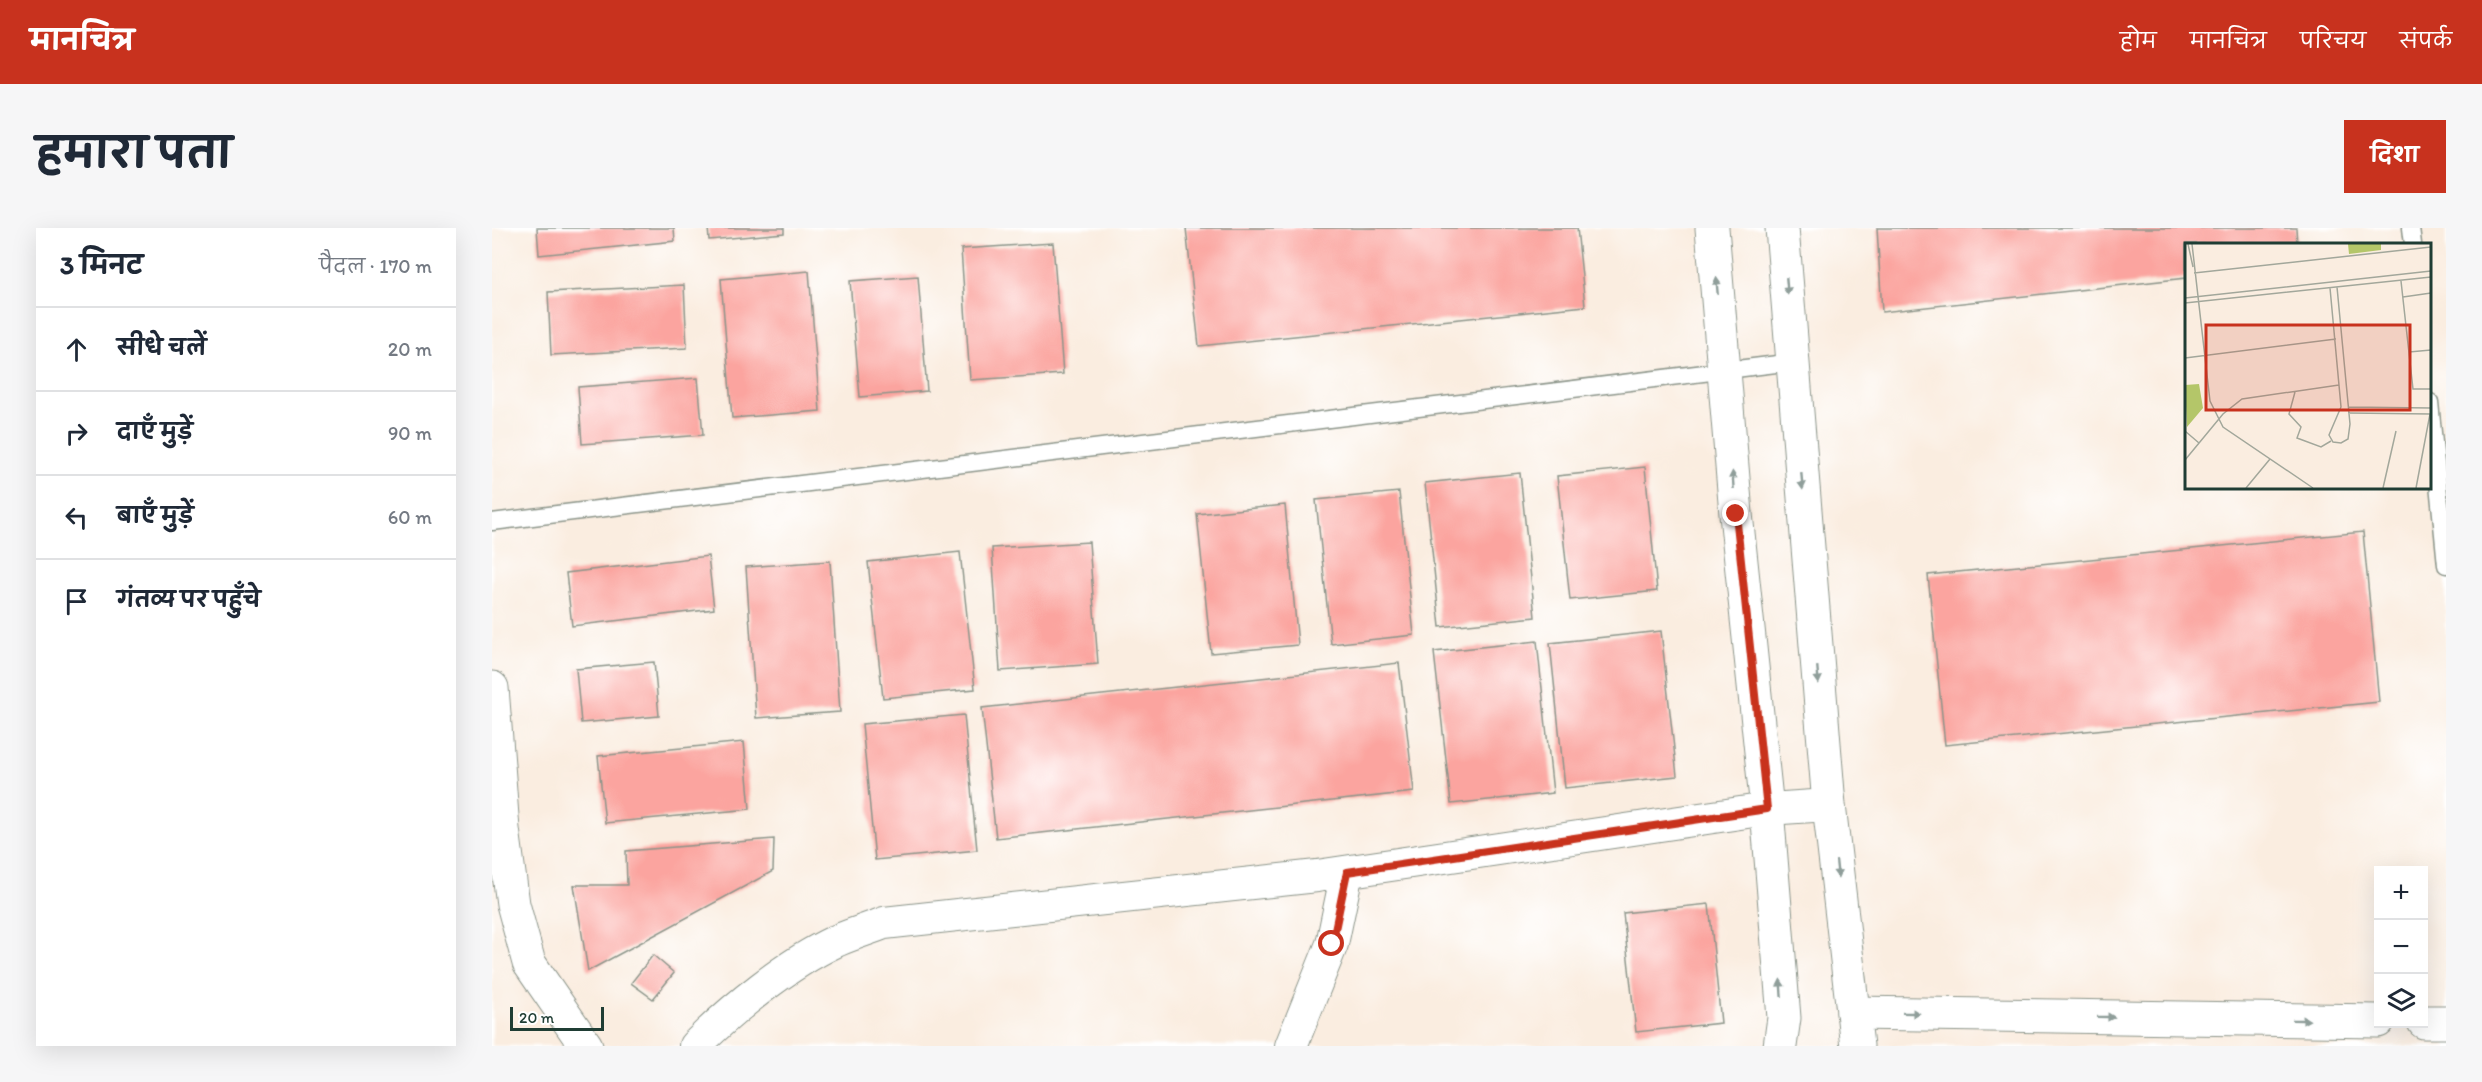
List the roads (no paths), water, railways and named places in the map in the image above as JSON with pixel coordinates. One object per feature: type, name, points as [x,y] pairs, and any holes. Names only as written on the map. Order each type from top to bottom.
[{"type":"street","points":[[1712,228],[1736,514],[1767,809],[1784,1018],[1780,1046]]},
{"type":"street","points":[[1782,228],[1829,805],[1857,1046]]},
{"type":"street","points":[[492,688],[503,829],[513,904],[529,963],[586,1046]]},
{"type":"street","points":[[694,1046],[716,1025],[796,965],[836,941],[884,923],[1347,872],[1767,809],[1829,805]]},
{"type":"street","points":[[1291,1046],[1332,944],[1347,872]]},
{"type":"street","points":[[1853,1012],[2374,1021]]},
{"type":"street","points":[[2428,1022],[2446,1022]]},
{"type":"lane","points":[[2411,228],[2413,243]]},
{"type":"lane","points":[[492,522],[1725,368],[1793,362]]},
{"type":"lane","points":[[2431,409],[2442,486],[2446,565]]}]
